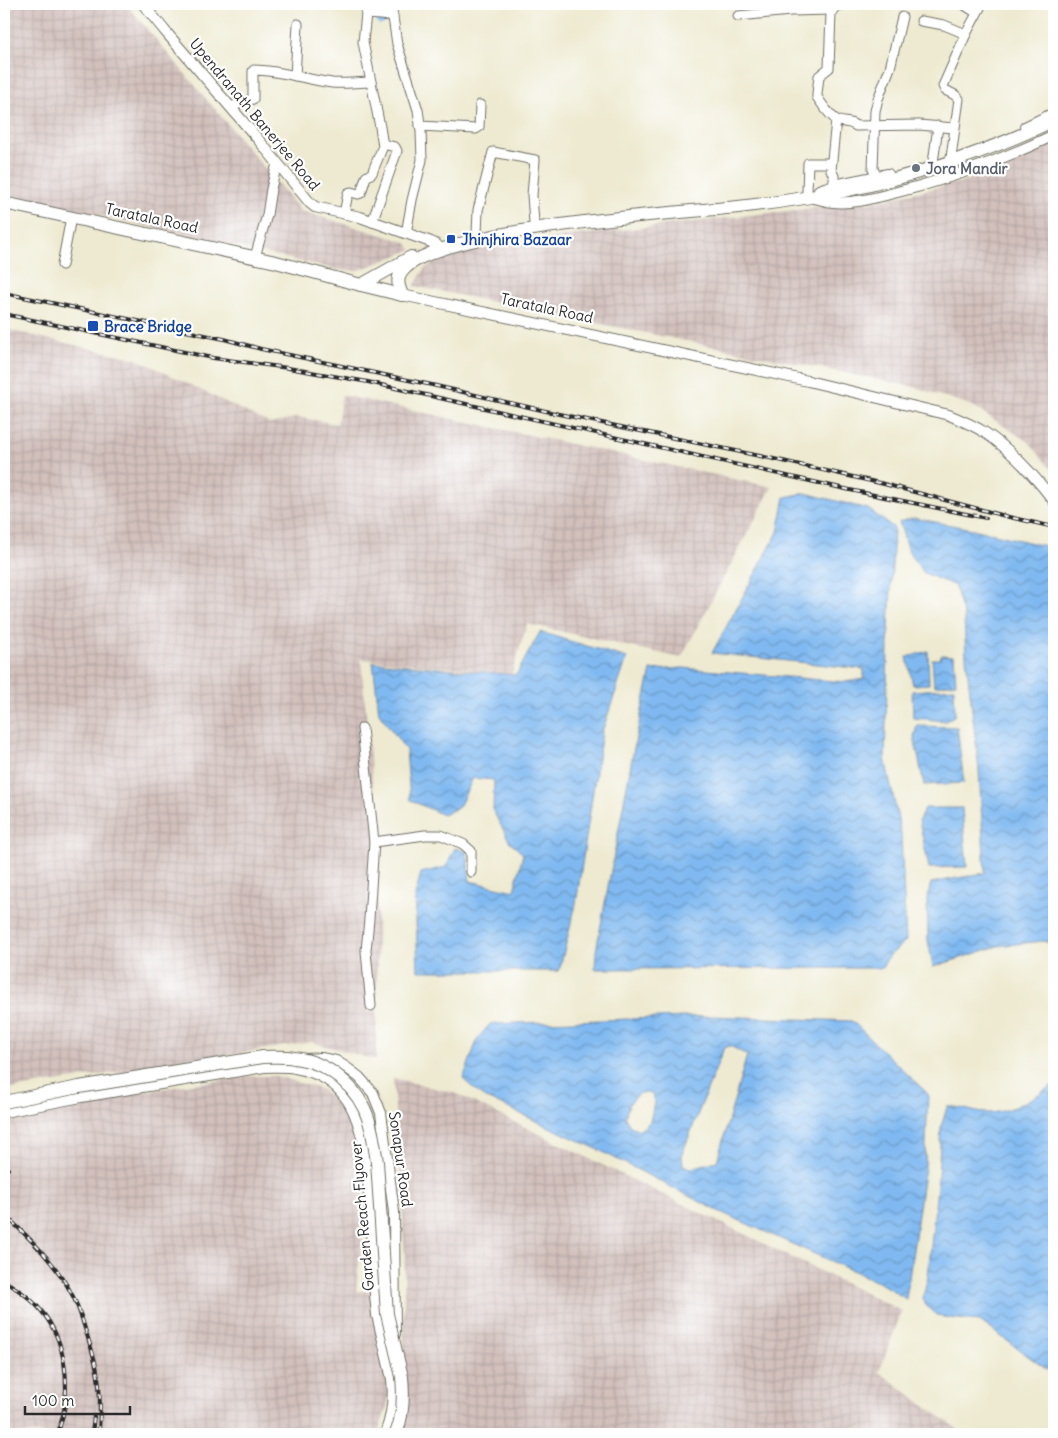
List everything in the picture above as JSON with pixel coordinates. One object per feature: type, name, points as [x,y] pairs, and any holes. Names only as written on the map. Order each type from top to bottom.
[{"type":"main road","points":[[402,295],[398,282],[402,272],[410,264],[435,249],[479,238],[544,227],[624,217],[740,207],[896,179],[973,155],[1054,120]]},
{"type":"main road","points":[[361,285],[405,260],[477,234],[534,223],[813,193]]},
{"type":"main road","name":"Taratala Road","points":[[4,202],[255,257],[402,295]]},
{"type":"main road","name":"Garden Reach Flyover","points":[[4,1103],[79,1087],[264,1057],[285,1057],[304,1060],[322,1066],[339,1076],[362,1105],[369,1122],[377,1162],[387,1314],[403,1387],[402,1408],[396,1434]]},
{"type":"main road","name":"Garden Reach Flyover","points":[[4,1111],[80,1096],[264,1066],[302,1068],[318,1074],[333,1084],[354,1109],[361,1124],[366,1146],[377,1308],[394,1388],[392,1416],[386,1434]]},
{"type":"street","name":"Upendranath Banerjee Road","points":[[142,4],[315,207],[372,222],[431,242],[435,249]]},
{"type":"street","points":[[344,214],[348,193],[361,193],[366,177],[372,174],[382,152],[363,42],[366,14],[370,4]]},
{"type":"street","points":[[391,4],[397,44],[418,110],[420,126],[422,160],[406,234]]},
{"type":"street","points":[[842,4],[835,6],[832,10],[829,68],[819,76],[817,94],[820,101],[836,120],[850,122],[856,126],[919,125],[954,128]]},
{"type":"street","points":[[964,4],[977,14]]},
{"type":"street","points":[[951,157],[959,100],[955,94],[945,90],[943,86],[966,34],[982,4]]},
{"type":"street","points":[[738,16],[791,11],[832,10]]},
{"type":"street","points":[[366,14],[393,16]]},
{"type":"street","points":[[877,177],[873,169],[876,105],[890,68],[902,17]]},
{"type":"street","points":[[921,21],[944,25],[966,34]]},
{"type":"street","points":[[294,76],[298,24]]},
{"type":"street","points":[[230,107],[253,99],[253,70],[267,70],[331,83],[371,82]]},
{"type":"street","points":[[420,126],[476,129],[479,127],[480,105]]},
{"type":"street","points":[[836,120],[831,171],[844,188],[951,157],[1001,138],[1054,113]]},
{"type":"street","points":[[933,162],[938,126]]},
{"type":"street","points":[[831,163],[808,163],[813,193],[833,202],[841,202],[908,190],[981,166],[1054,136]]},
{"type":"street","points":[[372,222],[397,150],[395,147],[382,144]]},
{"type":"street","points":[[477,234],[478,210],[493,152],[535,160],[532,195],[534,223]]},
{"type":"street","points":[[255,257],[277,163]]},
{"type":"street","points":[[62,265],[71,217]]},
{"type":"street","name":"Taratala Road","points":[[402,295],[798,379],[949,415],[984,432],[1010,451],[1054,500]]},
{"type":"street","points":[[362,728],[374,842],[366,950],[371,1006]]},
{"type":"street","points":[[374,842],[425,835],[441,835],[463,844],[471,851],[471,872]]},
{"type":"street","name":"Sonapur Road","points":[[4,1103],[129,1080],[225,1066],[299,1059],[321,1058],[336,1061],[359,1078],[373,1093],[381,1113],[394,1212],[395,1382],[397,1395],[386,1434]]},
{"type":"shaded area","points":[[4,4],[126,4],[301,211],[406,242],[411,250],[356,271],[338,270],[4,193]]},
{"type":"shaded area","points":[[1054,141],[1054,473],[1030,443],[973,406],[914,387],[414,286],[425,268],[449,256],[499,244],[875,201],[962,182]]},
{"type":"shaded area","points":[[4,329],[137,359],[271,424],[297,417],[337,424],[342,395],[772,487],[681,658],[527,624],[512,674],[361,659],[378,842],[376,1060],[311,1042],[4,1090]]},
{"type":"shaded area","points":[[247,1076],[277,1076],[323,1090],[344,1111],[354,1132],[366,1206],[356,1291],[372,1291],[390,1397],[378,1434],[4,1434],[4,1112]]},
{"type":"shaded area","points":[[393,1078],[455,1093],[902,1311],[879,1372],[964,1434],[395,1434],[403,1393],[405,1255]]},
{"type":"water","points":[[805,493],[868,509],[894,528],[885,758],[901,833],[906,941],[888,957],[882,968],[595,969],[596,951],[636,737],[651,670],[683,668],[845,682],[864,679],[864,669],[712,653],[778,532],[785,497]]},
{"type":"water","points":[[914,518],[973,529],[1054,548],[1054,944],[1043,941],[998,946],[933,967],[928,940],[927,899],[931,883],[985,873],[979,771],[966,657],[964,617],[955,586],[924,573],[909,553],[899,522]]},
{"type":"water","points":[[540,632],[627,658],[602,732],[576,904],[559,971],[418,971],[415,895],[421,873],[446,867],[455,848],[467,852],[470,881],[514,891],[523,854],[510,842],[493,811],[494,780],[473,778],[459,807],[443,815],[410,800],[406,750],[379,713],[373,662],[516,675]]},
{"type":"water","points":[[928,651],[929,684],[913,685],[907,657]]},
{"type":"water","points":[[941,655],[954,656],[956,683],[934,686],[932,659],[940,659]]},
{"type":"water","points":[[954,688],[955,715],[946,721],[913,718],[912,691]]},
{"type":"water","points":[[917,726],[957,727],[964,783],[924,785],[914,736]]},
{"type":"water","points":[[925,808],[962,808],[967,867],[929,868],[919,820]]},
{"type":"water","points":[[713,1016],[852,1021],[928,1094],[925,1166],[906,1299],[880,1283],[716,1210],[599,1150],[482,1096],[463,1079],[478,1038],[490,1024]],"holes":[[[730,1046],[747,1055],[717,1161],[691,1168],[683,1165],[682,1154],[724,1048]],[[639,1093],[652,1093],[654,1103],[650,1122],[640,1130],[630,1126],[625,1118],[629,1104]]]},
{"type":"water","points":[[1054,1084],[1054,1375],[980,1321],[948,1318],[935,1314],[926,1306],[923,1298],[928,1276],[941,1127],[947,1107],[956,1107],[981,1113],[995,1113],[1022,1103]]},
{"type":"waterway","points":[[381,21],[382,4]]},
{"type":"railway","points":[[4,293],[774,459],[884,484],[1054,527]]},
{"type":"railway","points":[[4,314],[213,358],[288,368],[368,382],[850,490],[986,518]]},
{"type":"railway","points":[[4,1214],[48,1259],[63,1278],[77,1305],[97,1371],[100,1398],[99,1434]]},
{"type":"railway","points":[[4,1280],[29,1298],[42,1312],[50,1323],[61,1348],[66,1376],[66,1390],[58,1434]]},
{"type":"railway","points":[[92,1434],[94,1416]]},
{"type":"place","name":"Jora Mandir","points":[[916,168]]},
{"type":"place","name":"Jhinjhira Bazaar","points":[[451,239]]},
{"type":"place","name":"Brace Bridge","points":[[93,326]]}]
